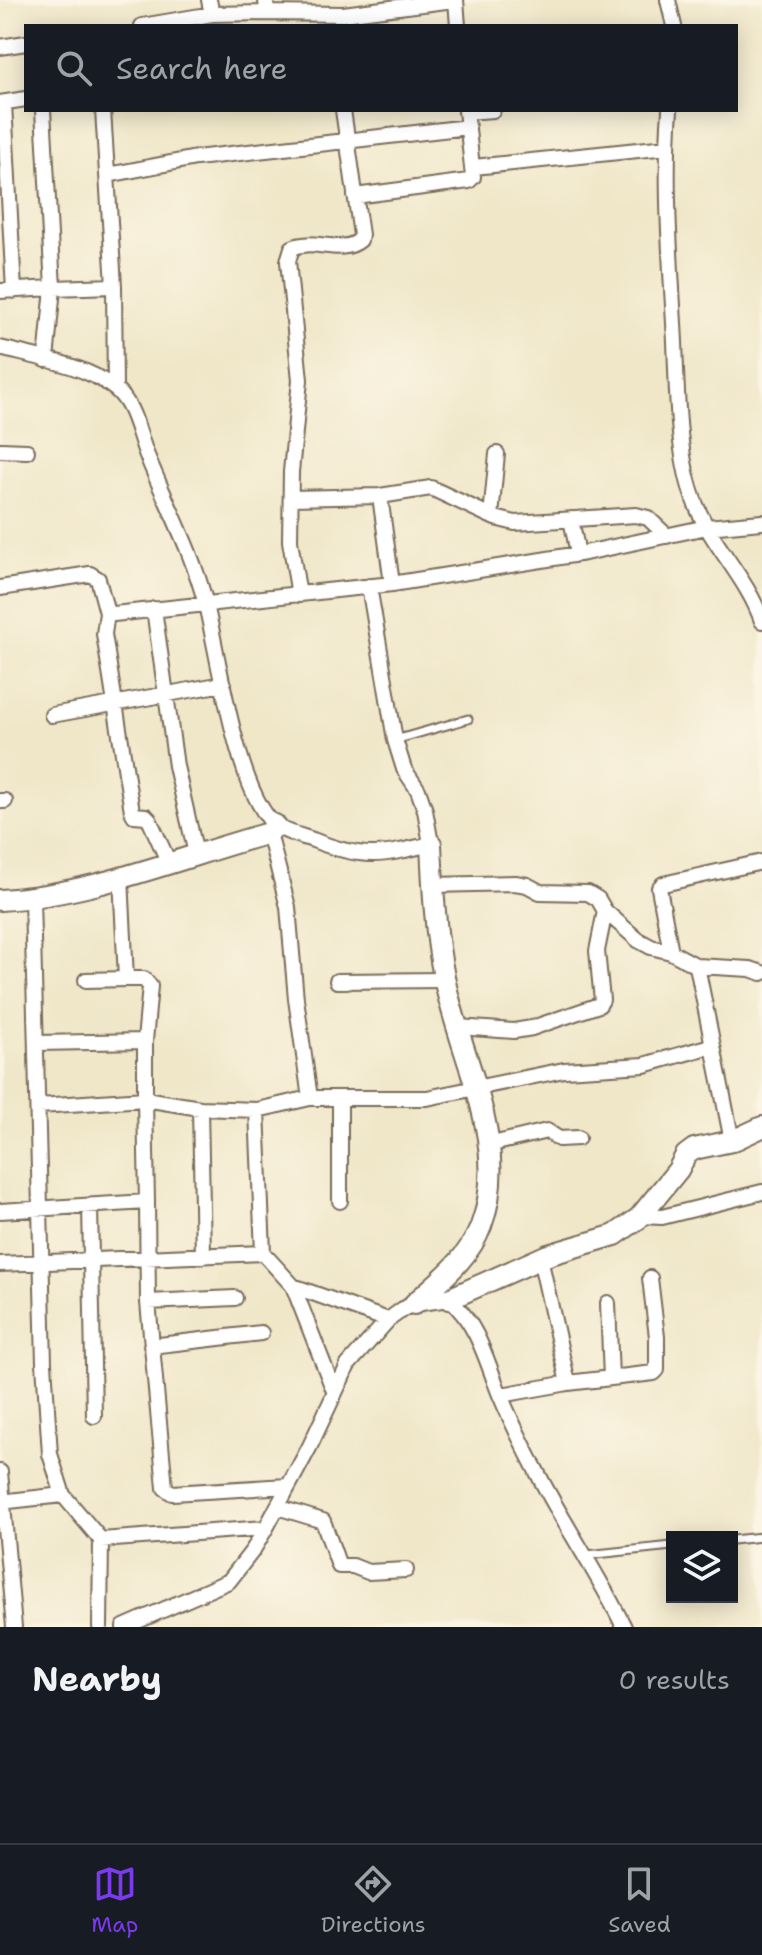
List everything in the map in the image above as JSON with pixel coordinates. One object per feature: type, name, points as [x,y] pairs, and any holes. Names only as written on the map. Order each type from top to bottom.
[{"type":"street","points":[[149,24],[210,7],[266,7],[308,20],[455,0],[458,24]]},
{"type":"street","points":[[668,0],[674,24]]},
{"type":"street","points":[[0,47],[24,43]]},
{"type":"street","points":[[24,99],[2,103],[7,291],[114,286]]},
{"type":"street","points":[[43,112],[53,288],[46,360]]},
{"type":"street","points":[[103,112],[114,286],[115,388]]},
{"type":"street","points":[[299,595],[290,541],[300,380],[288,261],[292,248],[302,244],[347,247],[360,240],[343,112]]},
{"type":"street","points":[[670,112],[667,196],[681,431],[690,484],[707,527],[746,584],[762,621]]},
{"type":"street","points":[[108,175],[196,158],[346,139],[467,116],[473,177],[463,183],[355,196]]},
{"type":"street","points":[[474,167],[667,147]]},
{"type":"street","points":[[0,348],[90,374],[115,388],[130,407],[148,458],[183,536],[206,604],[246,775],[272,829],[288,907],[296,999],[310,1098]]},
{"type":"street","points":[[0,450],[27,451]]},
{"type":"street","points":[[491,516],[497,454]]},
{"type":"street","points":[[291,498],[380,496],[431,488],[491,516],[515,523],[636,515],[648,518],[667,536]]},
{"type":"street","points":[[380,496],[392,584]]},
{"type":"street","points":[[571,519],[578,554]]},
{"type":"street","points":[[107,613],[392,584],[578,554],[707,527],[762,522]]},
{"type":"street","points":[[0,588],[90,574],[98,579],[107,613],[104,634],[132,811],[134,815],[149,819],[169,863]]},
{"type":"street","points":[[124,1627],[229,1581],[266,1528],[348,1365],[388,1320],[414,1304],[461,1260],[481,1228],[490,1179],[482,1109],[444,980],[425,810],[418,790],[404,769],[395,740],[369,586]]},
{"type":"street","points":[[154,609],[176,766],[196,854]]},
{"type":"street","points":[[52,715],[223,684]]},
{"type":"street","points":[[0,900],[32,898],[121,877],[272,829],[344,852],[364,855],[380,855],[431,844]]},
{"type":"street","points":[[671,952],[659,888],[663,884],[762,862]]},
{"type":"street","points":[[121,877],[126,979]]},
{"type":"street","points":[[433,885],[515,883],[540,892],[588,893],[598,899],[605,911],[638,940],[697,966],[750,969],[762,973]]},
{"type":"street","points":[[32,898],[44,1363],[50,1454],[63,1495],[101,1540],[100,1627]]},
{"type":"street","points":[[458,1027],[514,1031],[599,1005],[602,1000],[597,951],[605,911]]},
{"type":"street","points":[[697,966],[732,1141]]},
{"type":"street","points":[[86,980],[144,979],[150,986],[145,1041],[146,1259],[165,1488],[172,1493],[288,1486]]},
{"type":"street","points":[[337,981],[444,980]]},
{"type":"street","points":[[37,1043],[145,1041]]},
{"type":"street","points":[[39,1106],[145,1099],[200,1108],[257,1110],[310,1098],[427,1098],[564,1070],[644,1065],[711,1046]]},
{"type":"street","points":[[340,1098],[340,1201]]},
{"type":"street","points":[[200,1108],[203,1256]]},
{"type":"street","points":[[257,1110],[263,1253],[293,1286],[334,1391]]},
{"type":"street","points":[[414,1304],[449,1299],[540,1258],[615,1235],[641,1216],[678,1170],[686,1155],[694,1149],[732,1141],[762,1127]]},
{"type":"street","points":[[488,1145],[547,1131],[559,1139],[578,1138]]},
{"type":"street","points":[[641,1216],[662,1217],[762,1192]]},
{"type":"street","points":[[0,1211],[147,1202]]},
{"type":"street","points":[[90,1206],[94,1416]]},
{"type":"street","points":[[0,1264],[263,1253]]},
{"type":"street","points":[[540,1258],[568,1383]]},
{"type":"street","points":[[501,1395],[568,1383],[647,1375],[657,1370],[657,1337],[650,1278]]},
{"type":"street","points":[[293,1286],[388,1320]]},
{"type":"street","points":[[148,1302],[235,1298]]},
{"type":"street","points":[[449,1299],[464,1312],[475,1329],[538,1475],[587,1555],[624,1627]]},
{"type":"street","points":[[608,1303],[611,1378]]},
{"type":"street","points":[[151,1346],[261,1333]]},
{"type":"street","points":[[0,1472],[14,1627]]},
{"type":"street","points":[[1,1502],[63,1495]]},
{"type":"street","points":[[277,1507],[323,1521],[339,1566],[353,1566],[368,1572],[406,1570]]},
{"type":"street","points":[[101,1540],[266,1528]]},
{"type":"lane","points":[[395,740],[468,719]]},
{"type":"lane","points":[[738,1539],[762,1537]]},
{"type":"lane","points":[[587,1555],[666,1547]]}]
